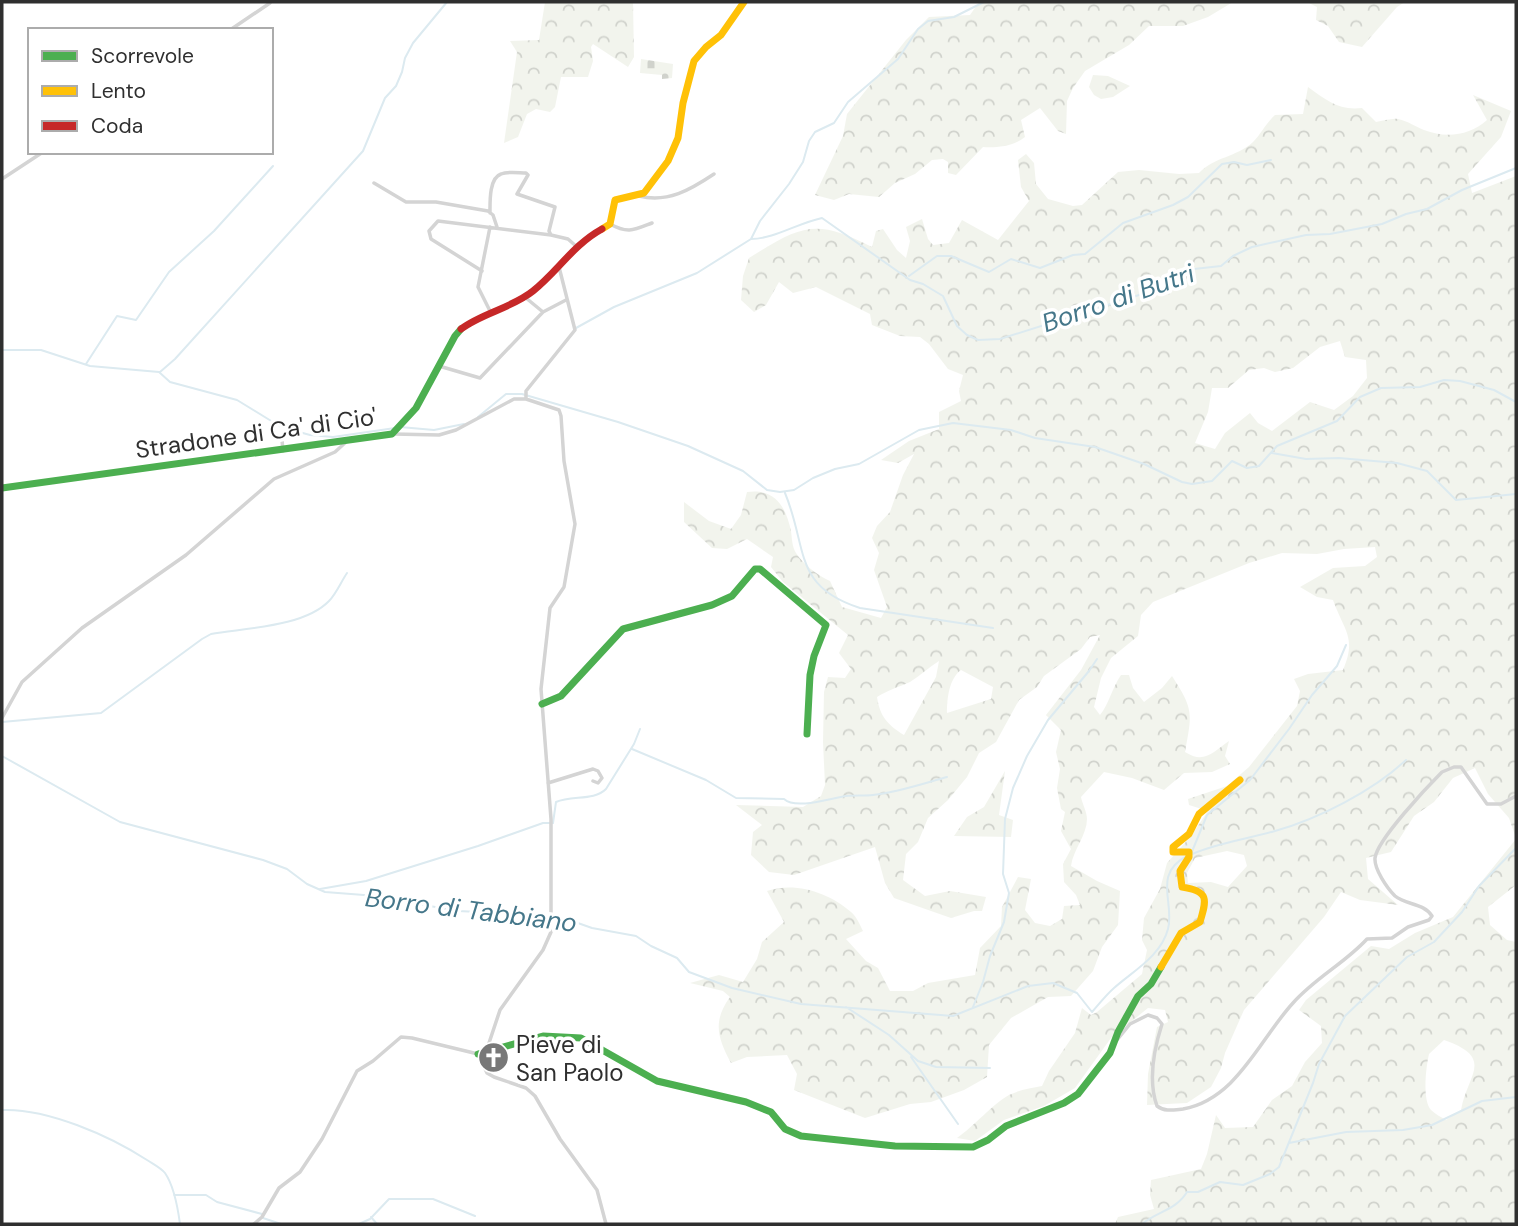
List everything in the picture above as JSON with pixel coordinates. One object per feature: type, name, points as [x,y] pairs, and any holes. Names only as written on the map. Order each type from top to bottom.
[{"type":"street","name":"Stradone di Ca' di Cio'","points":[[2,488],[392,434],[416,408],[455,336],[463,327],[525,297],[559,267],[584,239],[610,224],[615,200],[643,193],[653,183],[678,138],[682,103],[694,61],[721,35],[744,2]]},
{"type":"street","points":[[233,28],[270,3]]},
{"type":"street","points":[[2,179],[40,154]]},
{"type":"street","points":[[497,227],[490,213],[490,196],[495,178],[501,174],[526,173],[528,175],[517,194],[555,207],[549,231],[551,235]]},
{"type":"street","points":[[637,195],[655,200],[674,195],[695,187],[714,174]]},
{"type":"street","points":[[374,183],[406,202],[436,202],[490,213]]},
{"type":"street","points":[[482,271],[431,239],[429,231],[438,221],[551,235],[568,239],[577,247]]},
{"type":"street","points":[[610,224],[621,230],[635,230],[652,223]]},
{"type":"street","points":[[490,227],[478,287],[491,313]]},
{"type":"street","points":[[526,399],[526,391],[575,330],[559,267]]},
{"type":"street","points":[[525,297],[544,312]]},
{"type":"street","points":[[439,366],[480,378],[544,312],[566,300]]},
{"type":"street","points":[[392,434],[439,435],[472,423],[514,399],[526,399],[559,410],[564,461],[575,524],[564,587],[550,608],[544,656],[542,704],[551,818],[551,932],[543,950],[500,1010],[487,1050]]},
{"type":"street","points":[[282,440],[283,451]]},
{"type":"street","points":[[2,718],[22,682],[82,628],[186,555],[274,479],[335,452],[346,442]]},
{"type":"street","points":[[542,704],[561,696],[624,629],[732,596],[755,569],[760,569],[826,625],[825,635],[814,654],[807,734]]},
{"type":"street","points":[[254,1224],[262,1217],[279,1188],[300,1172],[322,1139],[357,1071],[401,1037],[478,1055],[487,1050],[543,1036],[581,1038],[656,1081],[746,1102],[771,1112],[785,1129],[796,1134],[895,1146],[949,1148],[981,1144],[1006,1126],[1047,1111],[1079,1094],[1090,1083],[1130,1024],[1148,1015],[1157,1018],[1162,1024],[1155,1052],[1153,1081],[1153,1096],[1157,1106],[1163,1110],[1191,1107],[1211,1099],[1235,1080],[1272,1027],[1293,1003],[1367,939],[1392,938],[1432,916],[1431,912],[1393,894],[1376,868],[1375,857],[1391,831],[1442,772],[1454,766],[1461,767],[1487,804],[1502,804],[1516,796]]},
{"type":"street","points":[[548,783],[593,769],[598,771],[602,778],[598,783],[593,780]]},
{"type":"street","points":[[1116,1042],[1118,1032],[1138,996],[1151,984],[1181,933],[1200,922],[1205,912],[1206,903],[1202,893],[1197,889],[1182,887],[1180,871],[1189,857],[1189,852],[1173,852],[1172,847],[1189,834],[1199,814],[1240,780]]},
{"type":"street","points":[[478,1055],[487,1073],[526,1088],[536,1096],[560,1139],[597,1190],[606,1224]]},
{"type":"green space","points":[[545,2],[633,2],[634,57],[628,67],[593,44],[593,61],[588,77],[561,77],[555,107],[550,112],[536,109],[527,114],[518,137],[504,143],[517,52],[510,41],[539,40]]},
{"type":"green space","points":[[979,2],[1233,2],[1208,17],[1183,26],[1149,26],[1129,45],[1085,71],[1067,101],[1066,134],[1058,131],[1040,108],[1021,120],[1025,137],[1005,146],[983,147],[956,175],[948,173],[948,162],[943,159],[932,160],[915,174],[895,183],[879,197],[849,194],[834,200],[815,195],[843,136],[847,114],[906,40],[929,17],[970,15]]},
{"type":"green space","points":[[1307,2],[1405,2],[1397,7],[1362,47],[1339,42],[1328,26],[1316,20],[1317,7]]},
{"type":"green space","points":[[641,59],[673,64],[672,78],[662,79],[662,75],[640,73]]},
{"type":"green space","points":[[1093,75],[1108,76],[1130,86],[1113,97],[1101,99],[1094,95],[1089,87]]},
{"type":"green space","points":[[1308,87],[1340,106],[1362,108],[1376,122],[1398,119],[1441,134],[1466,132],[1487,120],[1473,95],[1511,111],[1501,137],[1468,174],[1472,193],[1516,176],[1516,838],[1509,818],[1488,794],[1475,768],[1453,778],[1434,802],[1414,816],[1391,852],[1366,858],[1368,879],[1398,905],[1360,900],[1341,892],[1324,917],[1244,1010],[1211,1087],[1187,1103],[1147,1105],[1148,1074],[1157,1027],[1168,1022],[1165,1010],[1148,1008],[1111,1038],[1075,1088],[1044,1106],[1004,1120],[975,1141],[957,1138],[1009,1095],[1042,1086],[1075,1033],[1082,1008],[1091,1015],[1097,1012],[1142,974],[1147,950],[1142,940],[1144,918],[1160,889],[1167,863],[1191,836],[1208,811],[1189,805],[1188,799],[1227,786],[1249,767],[1297,706],[1300,691],[1294,679],[1308,674],[1343,670],[1349,642],[1333,600],[1317,597],[1300,587],[1333,568],[1365,566],[1377,557],[1375,547],[1317,554],[1282,553],[1249,563],[1153,602],[1141,615],[1138,636],[1111,658],[1101,678],[1094,707],[1100,715],[1121,675],[1129,675],[1133,688],[1144,702],[1172,676],[1188,705],[1190,720],[1185,752],[1198,757],[1208,756],[1229,741],[1225,756],[1230,764],[1212,772],[1184,773],[1164,790],[1132,778],[1104,772],[1081,797],[1087,816],[1086,825],[1071,866],[1120,891],[1118,925],[1102,947],[1093,971],[1071,996],[1048,997],[1011,1018],[989,1045],[987,1077],[964,1090],[931,1102],[910,1104],[865,1118],[794,1090],[797,1074],[787,1055],[747,1057],[731,1063],[719,1030],[721,1014],[730,997],[723,991],[690,983],[719,975],[743,982],[757,959],[762,942],[784,922],[767,891],[800,888],[823,894],[843,905],[857,919],[863,931],[846,939],[866,961],[878,968],[890,991],[913,991],[928,983],[975,975],[980,948],[1001,926],[1002,907],[1018,877],[1031,879],[1025,910],[1035,923],[1050,926],[1062,919],[1064,906],[1080,905],[1076,895],[1064,882],[1063,864],[1071,849],[1061,831],[1065,812],[1061,809],[1057,788],[1060,769],[1056,752],[1061,730],[1046,715],[1081,670],[1100,635],[1090,637],[1081,649],[1044,676],[1037,687],[1019,700],[996,742],[979,753],[967,777],[928,818],[918,842],[906,854],[903,880],[925,896],[950,891],[986,897],[982,911],[951,918],[894,898],[885,883],[875,847],[794,875],[769,872],[751,855],[753,832],[762,825],[736,805],[803,807],[821,796],[825,785],[824,692],[828,677],[845,678],[851,669],[839,653],[848,635],[783,582],[771,567],[773,557],[747,539],[727,549],[712,548],[684,522],[684,502],[709,521],[731,529],[741,515],[747,492],[772,496],[786,514],[796,553],[811,569],[830,581],[842,607],[881,618],[887,607],[874,570],[879,553],[872,538],[877,526],[890,512],[903,475],[914,454],[898,463],[881,460],[909,441],[939,429],[939,412],[961,401],[959,391],[963,375],[948,369],[929,344],[920,337],[900,336],[872,325],[870,314],[816,287],[793,293],[779,282],[766,305],[754,312],[741,300],[743,276],[749,258],[782,239],[808,229],[836,232],[872,247],[876,231],[883,229],[906,258],[910,241],[906,227],[922,219],[928,239],[933,245],[949,243],[962,220],[998,240],[1029,201],[1021,187],[1018,160],[1026,154],[1034,163],[1036,184],[1048,199],[1073,206],[1082,205],[1118,172],[1139,170],[1199,173],[1247,147],[1275,115],[1303,114]],"holes":[[[1340,341],[1345,357],[1366,360],[1367,378],[1353,396],[1334,410],[1310,402],[1272,431],[1258,423],[1250,413],[1225,433],[1215,449],[1195,443],[1208,412],[1212,388],[1228,388],[1249,370],[1264,368],[1275,372],[1293,368],[1320,347]],[[939,661],[936,677],[904,735],[886,720],[877,697],[910,682]],[[961,670],[993,687],[991,699],[947,713],[950,689]],[[1227,851],[1244,855],[1247,866],[1228,887],[1211,882],[1188,883],[1187,873],[1195,858]]]},
{"type":"green space","points":[[1005,771],[999,815],[1013,820],[1011,837],[954,836],[967,817],[984,807]]},
{"type":"green space","points":[[1516,839],[1516,885],[1488,907],[1490,925],[1507,940],[1516,942],[1516,1224],[1115,1224],[1118,1217],[1154,1209],[1150,1195],[1151,1180],[1201,1169],[1216,1115],[1225,1128],[1253,1127],[1272,1100],[1292,1086],[1305,1062],[1322,1043],[1321,1026],[1299,1010],[1306,1000],[1371,946],[1389,949],[1415,933],[1453,917]],"holes":[[[1444,1040],[1460,1047],[1474,1061],[1474,1069],[1461,1110],[1446,1120],[1433,1111],[1426,1099],[1429,1054]]]},
{"type":"waterway","points":[[160,372],[175,359],[363,151],[385,98],[396,86],[413,43],[447,2]]},
{"type":"waterway","points":[[576,328],[614,307],[697,273],[751,239],[760,221],[803,162],[809,141],[815,132],[834,123],[848,102],[898,59],[918,29],[928,21],[954,17],[984,2]]},
{"type":"waterway","points":[[909,276],[937,256],[951,256],[989,272],[1011,259],[1040,268],[1073,255],[1085,254],[1123,223],[1188,197],[1222,164],[1234,162],[1247,165],[1271,160]]},
{"type":"waterway","points":[[86,364],[117,316],[136,320],[169,272],[214,231],[273,166]]},
{"type":"waterway","name":"Borro di Butri","points":[[751,239],[822,218],[910,280],[943,296],[957,326],[967,335],[978,340],[1000,339],[1139,295],[1185,270],[1221,266],[1233,256],[1252,247],[1306,235],[1330,234],[1382,224],[1427,209],[1462,190],[1516,168]]},
{"type":"waterway","points":[[2,350],[41,350],[90,366],[159,372],[170,382],[237,400],[281,427],[310,435],[333,437],[395,428]]},
{"type":"waterway","points":[[478,417],[506,394],[522,394],[688,446],[743,471],[767,490],[780,492],[794,490],[835,469],[859,464],[919,430],[953,423],[1011,430],[1035,438],[1095,447],[1192,484],[1212,481],[1232,461],[1247,468],[1259,466],[1277,446],[1337,421],[1360,397],[1381,388],[1420,387],[1444,380],[1460,381],[1494,390],[1516,402]]},
{"type":"waterway","points":[[400,427],[434,430],[464,424]]},
{"type":"waterway","points":[[1272,453],[1306,459],[1339,458],[1397,463],[1427,471],[1456,500],[1516,494]]},
{"type":"waterway","points":[[785,493],[812,576],[838,599],[860,608],[993,628]]},
{"type":"waterway","points":[[2,722],[101,713],[211,634],[273,625],[318,610],[332,598],[347,573]]},
{"type":"waterway","name":"Borro di Tabbiano","points":[[1191,854],[1207,815],[1250,780],[1312,695],[1337,666],[1346,645]]},
{"type":"waterway","points":[[973,1007],[1004,922],[1009,893],[1003,874],[1005,819],[1013,788],[1027,756],[1048,720],[1097,659]]},
{"type":"waterway","points":[[320,889],[366,881],[543,823],[553,823],[556,802],[589,797],[606,789],[634,744],[640,729]]},
{"type":"waterway","points":[[632,749],[706,780],[736,798],[814,802],[846,796],[883,794],[947,777]]},
{"type":"waterway","name":"Borro di Tabbiano","points":[[2,756],[120,822],[263,860],[287,869],[307,884],[325,892],[364,895],[458,911],[558,916],[592,928],[636,936],[677,958],[689,972],[732,988],[801,1004],[953,1016],[1028,986],[1053,983],[1077,993],[1092,1012],[1111,991],[1153,955],[1164,939],[1169,919],[1167,880],[1176,863],[1187,856]]},
{"type":"waterway","points":[[1192,854],[1309,819],[1361,793],[1406,760]]},
{"type":"waterway","points":[[1142,1224],[1178,1203],[1187,1192],[1198,1192],[1220,1182],[1243,1185],[1270,1174],[1279,1167],[1319,1064],[1345,1016],[1407,957],[1434,942],[1462,912],[1479,886],[1516,848]]},
{"type":"waterway","points":[[846,1007],[889,1035],[918,1061],[936,1067],[990,1068]]},
{"type":"waterway","points":[[911,1057],[958,1124]]},
{"type":"waterway","points":[[1289,1143],[1346,1132],[1403,1130],[1432,1125],[1482,1101],[1516,1097]]},
{"type":"waterway","points":[[2,1110],[38,1114],[78,1125],[157,1166],[171,1184],[180,1224]]},
{"type":"waterway","points":[[174,1195],[206,1195],[217,1202],[262,1214],[263,1218],[281,1224]]},
{"type":"waterway","points":[[359,1224],[370,1219],[389,1199],[433,1199],[475,1216]]},
{"type":"waterway","points":[[371,1217],[377,1224]]},
{"type":"traffic: fast","points":[[2,488],[392,434],[416,408],[461,329]]},
{"type":"traffic: fast","points":[[542,704],[561,696],[623,629],[712,605],[732,596],[755,569],[760,569],[826,625],[810,675],[807,734]]},
{"type":"traffic: fast","points":[[478,1054],[543,1036],[581,1038],[657,1081],[746,1102],[771,1112],[785,1129],[801,1136],[895,1146],[973,1147],[988,1140],[1006,1126],[1064,1103],[1078,1094],[1110,1053],[1138,996],[1151,984],[1161,967]]},
{"type":"traffic: slow","points":[[602,229],[610,224],[615,200],[644,193],[668,161],[678,138],[683,103],[694,61],[721,35],[744,2]]},
{"type":"traffic: slow","points":[[1161,967],[1181,933],[1200,922],[1204,907],[1204,897],[1201,894],[1182,887],[1180,871],[1189,857],[1189,852],[1173,852],[1173,847],[1189,834],[1199,814],[1240,780]]},
{"type":"traffic: jam","points":[[461,329],[525,297],[574,250],[602,229]]},
{"type":"place","name":"Pieve di San Paolo","points":[[493,1058]]}]
